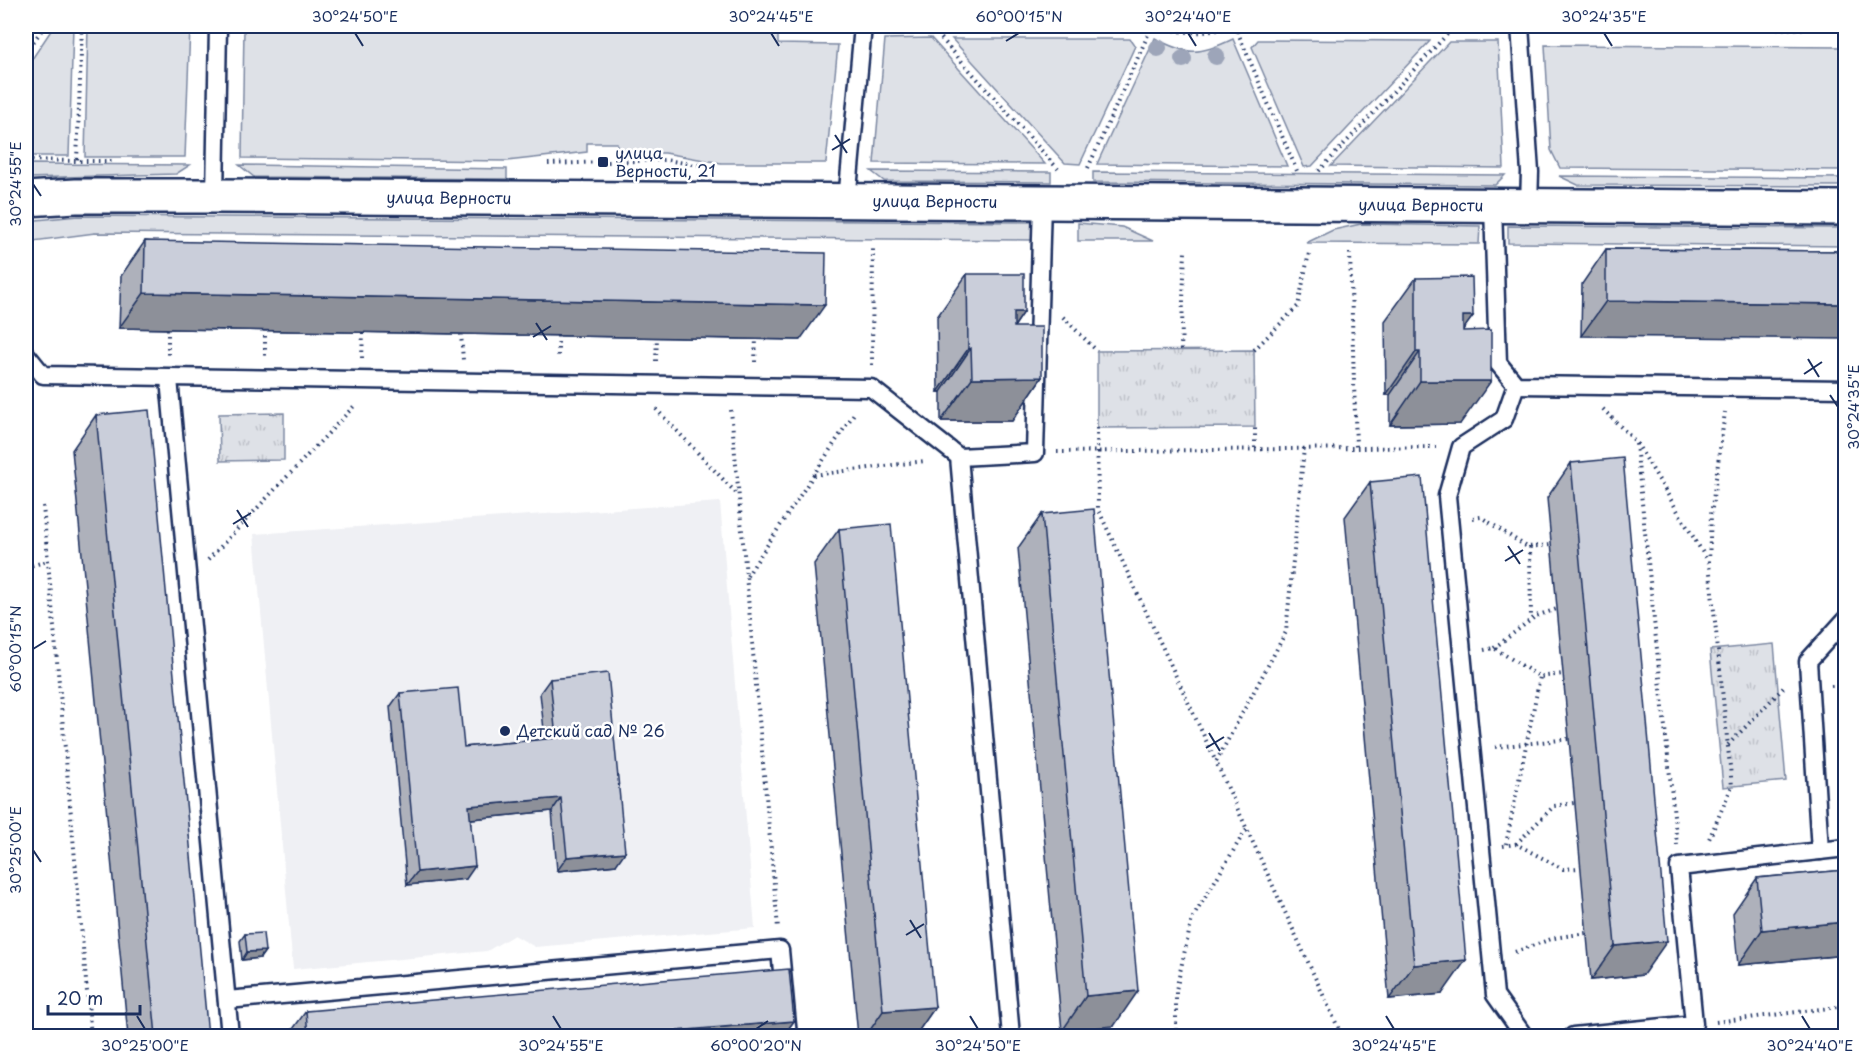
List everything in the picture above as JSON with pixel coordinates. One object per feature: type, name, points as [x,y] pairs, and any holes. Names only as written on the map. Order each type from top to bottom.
[{"type":"street","name":"улица Верности","points":[[26,199],[76,196],[215,196],[1845,208]]},
{"type":"lane","points":[[215,196],[218,26]]},
{"type":"lane","points":[[847,201],[863,26]]},
{"type":"lane","points":[[1520,26],[1530,172],[1529,205]]},
{"type":"lane","points":[[26,354],[43,375],[377,382],[581,392],[633,385],[871,388],[959,457],[1035,453],[1041,202]]},
{"type":"lane","points":[[1493,206],[1498,363],[1516,385]]},
{"type":"lane","points":[[169,379],[230,1036]]},
{"type":"lane","points":[[1516,385],[1845,389]]},
{"type":"lane","points":[[1516,385],[1504,419],[1461,447],[1447,496],[1495,995],[1524,1036]]},
{"type":"lane","points":[[959,457],[1011,1036]]},
{"type":"lane","points":[[1820,850],[1808,661],[1845,619]]},
{"type":"lane","points":[[1573,1036],[1694,1024],[1679,867],[1845,848]]},
{"type":"lane","points":[[227,1000],[780,950],[788,1036]]},
{"type":"path","points":[[26,51],[44,27],[61,26]]},
{"type":"path","points":[[77,161],[82,26]]},
{"type":"path","points":[[863,26],[1035,26]]},
{"type":"path","points":[[1088,168],[1152,26]]},
{"type":"path","points":[[1157,26],[1178,32],[1206,34],[1235,26],[1297,171]]},
{"type":"path","points":[[1319,171],[1455,26]]},
{"type":"path","points":[[1539,26],[1540,37]]},
{"type":"path","points":[[939,27],[940,37],[1058,169]]},
{"type":"path","points":[[26,160],[123,161]]},
{"type":"path","points":[[541,164],[665,160],[700,166]]},
{"type":"path","points":[[1047,169],[1068,168]]},
{"type":"path","points":[[1078,168],[1100,169]]},
{"type":"path","points":[[1286,171],[1331,171]]},
{"type":"path","points":[[746,577],[871,388],[873,248]]},
{"type":"path","points":[[1181,350],[1185,251]]},
{"type":"path","points":[[1254,350],[1298,306],[1309,253]]},
{"type":"path","points":[[1350,253],[1356,447]]},
{"type":"path","points":[[1040,293],[1097,351]]},
{"type":"path","points":[[188,582],[377,382]]},
{"type":"path","points":[[633,385],[738,495]]},
{"type":"path","points":[[1579,385],[1636,442],[1709,563]]},
{"type":"path","points":[[728,387],[780,950]]},
{"type":"path","points":[[1698,865],[1732,786],[1709,563],[1711,515],[1729,387]]},
{"type":"path","points":[[1255,427],[1255,448]]},
{"type":"path","points":[[1097,428],[1098,509],[1342,1036]]},
{"type":"path","points":[[1636,442],[1679,867]]},
{"type":"path","points":[[1035,453],[1097,450],[1461,447]]},
{"type":"path","points":[[1216,762],[1286,632],[1304,448]]},
{"type":"path","points":[[814,474],[959,457]]},
{"type":"path","points":[[43,506],[91,1036]]},
{"type":"path","points":[[1449,520],[1481,517],[1530,547],[1551,546]]},
{"type":"path","points":[[1530,547],[1531,620]]},
{"type":"path","points":[[26,567],[48,561]]},
{"type":"path","points":[[1462,654],[1494,648],[1536,616],[1557,609]]},
{"type":"path","points":[[1494,648],[1540,677],[1563,674]]},
{"type":"path","points":[[1728,746],[1808,661]]},
{"type":"path","points":[[1505,846],[1540,677]]},
{"type":"path","points":[[1472,749],[1569,739]]},
{"type":"path","points":[[1481,849],[1516,844],[1554,806],[1574,803]]},
{"type":"path","points":[[1176,1036],[1176,990],[1192,919],[1247,828]]},
{"type":"path","points":[[1516,844],[1563,869],[1580,868]]},
{"type":"path","points":[[1492,961],[1554,938],[1586,933]]},
{"type":"path","points":[[1694,1024],[1845,1006]]},
{"type":"shaded area","name":"Детский сад № 26","points":[[720,502],[755,928],[535,947],[514,935],[487,951],[293,969],[254,534]]},
{"type":"green space","points":[[54,26],[73,26],[69,156],[26,156],[26,68]]},
{"type":"green space","points":[[88,26],[190,27],[185,157],[85,157]]},
{"type":"green space","points":[[244,27],[778,30],[778,44],[838,45],[826,163],[721,163],[665,153],[617,153],[617,143],[587,143],[587,152],[507,161],[242,158]]},
{"type":"green space","points":[[931,38],[1045,164],[874,163],[885,39]]},
{"type":"green space","points":[[1155,38],[1176,48],[1194,51],[1211,48],[1233,39],[1287,166],[1097,164]]},
{"type":"green space","points":[[952,39],[1130,39],[1135,46],[1080,164],[1065,163]]},
{"type":"green space","points":[[1258,40],[1430,41],[1312,166],[1304,167],[1252,47]]},
{"type":"green space","points":[[1449,42],[1498,42],[1504,168],[1331,166]]},
{"type":"green space","points":[[1545,45],[1845,47],[1845,170],[1560,168],[1551,150]]},
{"type":"green space","points":[[26,164],[190,165],[176,174],[26,178]]},
{"type":"green space","points":[[239,165],[507,169],[507,179],[254,177]]},
{"type":"green space","points":[[871,171],[1051,172],[1051,182],[884,181]]},
{"type":"green space","points":[[1093,172],[1505,175],[1495,185],[1093,182]]},
{"type":"green space","points":[[1559,176],[1845,178],[1846,186],[1578,185]]},
{"type":"green space","points":[[78,216],[1032,222],[1032,240],[95,233],[26,242],[26,221]]},
{"type":"green space","points":[[1078,223],[1122,227],[1153,241],[1078,241]]},
{"type":"green space","points":[[1361,224],[1480,226],[1479,244],[1306,243],[1333,230]]},
{"type":"green space","points":[[1508,226],[1845,228],[1845,246],[1508,243]]},
{"type":"green space","points":[[1254,350],[1255,427],[1097,428],[1097,351]]},
{"type":"green space","points":[[284,413],[284,460],[220,461],[219,414]]},
{"type":"green space","points":[[1774,644],[1786,781],[1723,787],[1710,650]]},
{"type":"building","points":[[145,241],[826,253],[825,305],[144,293]]},
{"type":"building","points":[[1606,249],[1845,251],[1845,304],[1606,301]]},
{"type":"building","points":[[967,274],[1024,274],[1024,312],[1014,312],[1014,327],[1042,327],[1042,377],[972,378],[971,348],[968,349]]},
{"type":"building","points":[[1472,277],[1473,316],[1463,316],[1463,331],[1491,330],[1491,381],[1420,381],[1420,352],[1416,352],[1416,278]]},
{"type":"building","points":[[26,389],[28,414],[26,414]]},
{"type":"building","points":[[149,410],[208,1036],[156,1036],[96,415]]},
{"type":"building","points":[[1623,458],[1667,941],[1615,946],[1571,463]]},
{"type":"building","points":[[1422,477],[1466,960],[1414,965],[1370,482]]},
{"type":"building","points":[[1094,509],[1138,991],[1086,996],[1042,514]]},
{"type":"building","points":[[891,524],[935,1007],[883,1011],[839,529]]},
{"type":"building","points":[[608,673],[625,852],[567,857],[561,798],[469,806],[475,866],[417,872],[400,693],[458,688],[464,747],[556,738],[550,679]]},
{"type":"building","points":[[1845,870],[1845,922],[1762,930],[1757,878]]},
{"type":"building","points":[[263,933],[265,951],[247,952],[245,934]]},
{"type":"building","points":[[789,969],[794,1021],[614,1036],[308,1036],[306,1011]]},
{"type":"place","name":"улица Верности, 21","points":[[603,162]]},
{"type":"place","name":"Детский сад № 26","points":[[505,731]]}]
